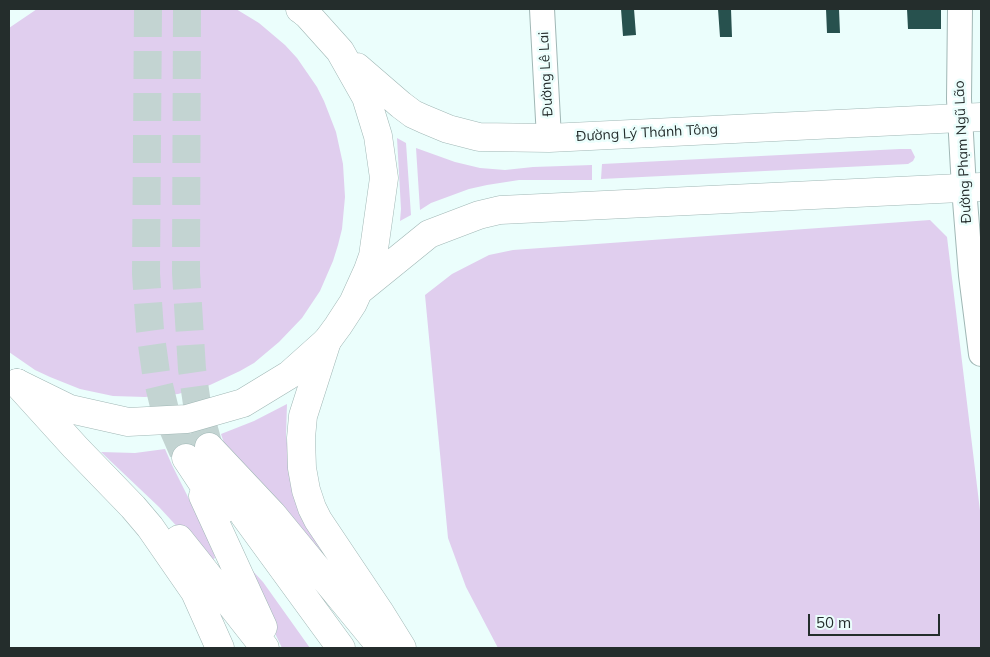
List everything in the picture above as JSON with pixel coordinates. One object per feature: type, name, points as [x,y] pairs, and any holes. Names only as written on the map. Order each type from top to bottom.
[{"type":"main road","points":[[13,380],[70,409],[128,422],[187,420],[244,403],[289,376],[327,341],[353,304],[368,270],[372,256],[384,178],[378,136],[369,104],[340,51],[302,10]]},
{"type":"main road","name":"Đường Lý Thánh Tông","points":[[340,51],[377,86],[424,120],[479,138],[549,138],[970,117]]},
{"type":"main road","points":[[359,291],[429,234],[479,215],[500,210],[972,187]]},
{"type":"main road","points":[[327,341],[304,416],[301,438],[302,468],[306,490],[318,520],[402,648]]},
{"type":"main road","points":[[13,380],[150,527],[195,592],[220,648]]},
{"type":"main road","points":[[75,447],[140,498],[159,516],[265,648]]},
{"type":"main road","points":[[198,452],[220,536],[273,648]]},
{"type":"main road","points":[[198,452],[219,508],[321,648]]},
{"type":"main road","points":[[198,452],[212,461],[244,515],[342,648]]},
{"type":"main road","points":[[198,452],[272,514],[382,648]]},
{"type":"main road","points":[[331,538],[422,648]]},
{"type":"street","name":"Đường Lê Lai","points":[[542,9],[549,138]]},
{"type":"street","name":"Đường Phạm Ngũ Lão","points":[[960,9],[959,99],[970,117],[972,187],[971,275],[981,345]]},
{"type":"shaded area","points":[[37,9],[236,9],[259,23],[285,45],[297,58],[317,87],[336,132],[343,164],[345,197],[342,229],[333,261],[320,291],[302,318],[279,342],[254,363],[210,385],[178,394],[145,397],[113,396],[80,389],[50,377],[35,370],[9,352],[9,28]]},
{"type":"shaded area","points":[[397,138],[406,143],[411,215],[400,221],[401,209]]},
{"type":"shaded area","points":[[416,148],[455,162],[480,168],[505,170],[592,165],[592,180],[519,180],[487,185],[469,189],[431,203],[420,210]]},
{"type":"shaded area","points":[[911,149],[915,157],[913,161],[908,164],[601,179],[602,164]]},
{"type":"shaded area","points":[[930,220],[947,237],[981,519],[981,648],[498,648],[466,587],[448,538],[425,295],[452,274],[489,255],[513,250]]},
{"type":"shaded area","points":[[287,404],[286,436],[294,496],[382,630],[226,449],[221,434],[254,421]]},
{"type":"shaded area","points":[[165,449],[202,525],[214,554],[215,558],[212,560],[207,559],[159,507],[101,452],[135,453]]},
{"type":"shaded area","points":[[237,554],[263,582],[310,648],[282,648]]},
{"type":"building","points":[[621,9],[634,9],[636,35],[623,36]]},
{"type":"building","points":[[718,9],[731,9],[732,37],[720,37]]},
{"type":"building","points":[[826,9],[839,9],[840,33],[827,33]]},
{"type":"building","points":[[907,9],[941,9],[941,29],[908,29]]},
{"type":"tunnel","points":[[148,9],[146,274],[150,330],[156,373],[165,410],[186,458]]},
{"type":"tunnel","points":[[187,9],[186,273],[192,369],[197,404],[209,447]]}]
